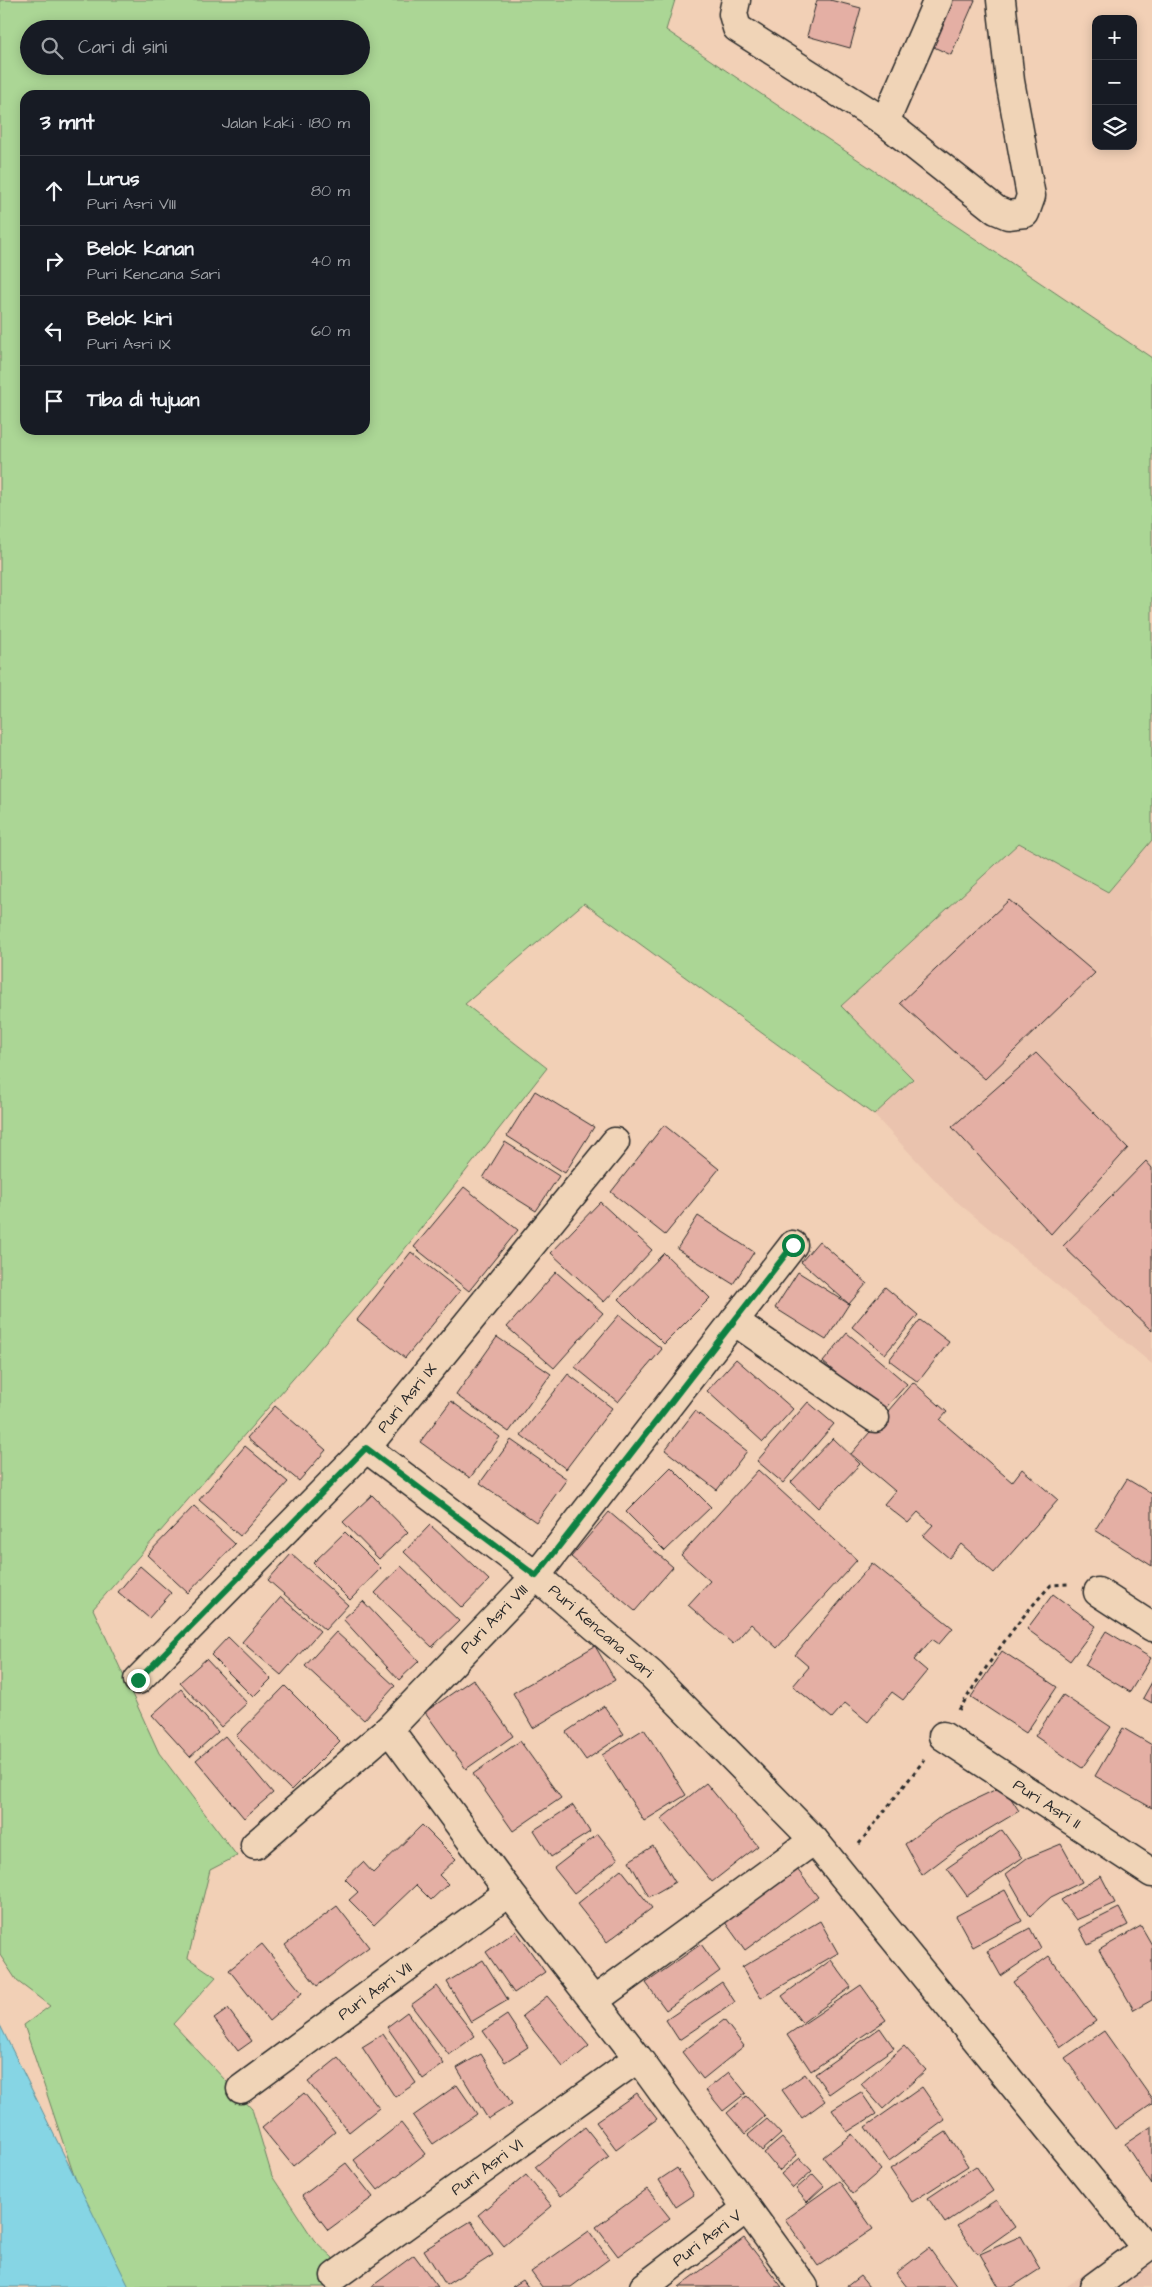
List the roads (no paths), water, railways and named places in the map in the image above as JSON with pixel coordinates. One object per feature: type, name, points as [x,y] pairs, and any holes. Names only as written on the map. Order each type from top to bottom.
[{"type":"street","points":[[736,0],[733,14],[737,28],[885,122],[996,210],[1008,215],[1025,213],[1031,196],[1010,81],[1001,0]]},
{"type":"street","points":[[885,122],[938,0]]},
{"type":"street","name":"Puri Asri IX","points":[[138,1680],[366,1448],[616,1142]]},
{"type":"street","name":"Puri Asri VIII","points":[[254,1845],[389,1729],[536,1576],[793,1245]]},
{"type":"street","points":[[734,1321],[875,1418]]},
{"type":"street","name":"Puri Kencana Sari","points":[[366,1448],[536,1576],[652,1675],[814,1840],[1149,2246]]},
{"type":"street","points":[[1098,1592],[1152,1627]]},
{"type":"street","points":[[389,1729],[509,1892],[595,2000],[804,2287]]},
{"type":"street","name":"Puri Asri II","points":[[943,1736],[1152,1873]]},
{"type":"street","points":[[595,2000],[814,1840]]},
{"type":"street","name":"Puri Asri VII","points":[[241,2089],[509,1892]]},
{"type":"street","name":"Puri Asri VI","points":[[335,2276],[638,2058]]},
{"type":"street","name":"Puri Asri V","points":[[644,2287],[747,2208]]},
{"type":"street","points":[[1094,2287],[1149,2246]]},
{"type":"water","points":[[0,2025],[129,2287],[0,2287]]}]
